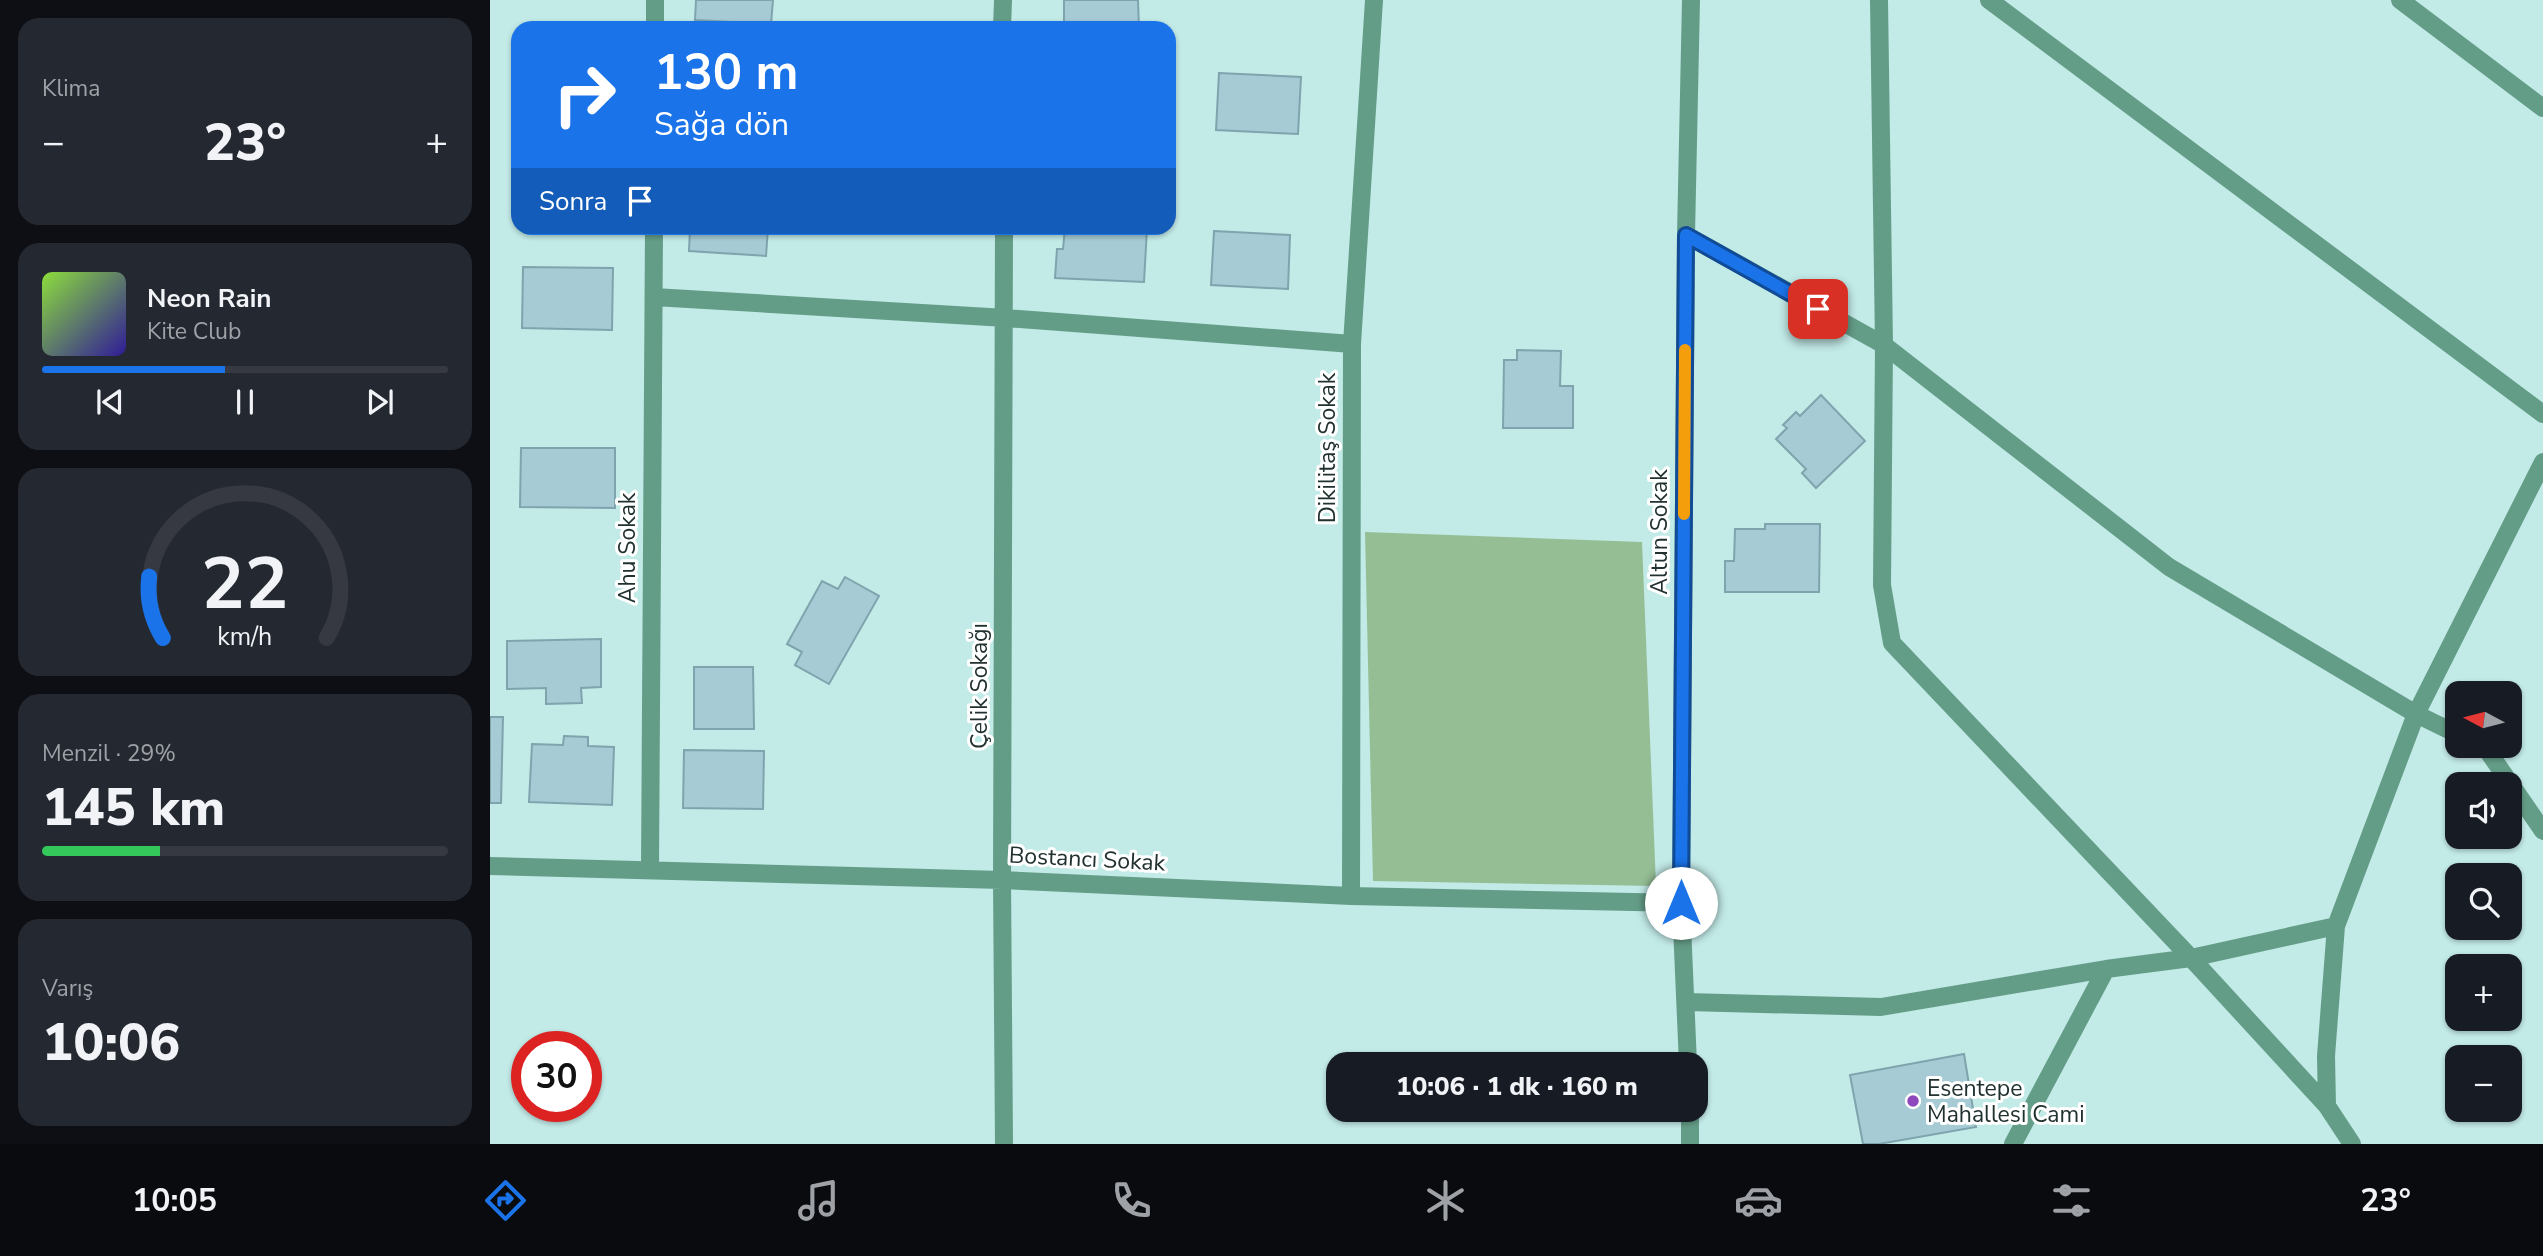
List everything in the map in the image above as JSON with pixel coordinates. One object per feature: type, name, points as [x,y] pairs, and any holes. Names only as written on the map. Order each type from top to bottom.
[{"type":"street","points":[[654,0],[655,21]]},
{"type":"street","points":[[1002,21],[1003,0]]},
{"type":"street","name":"Dikilitaş Sokak","points":[[1351,896],[1352,344],[1374,0]]},
{"type":"street","name":"Altun Sokak","points":[[1689,1052],[1681,903],[1686,235],[1691,0]]},
{"type":"street","points":[[1879,0],[1884,345],[1882,585],[1892,643],[2191,958],[2327,1106],[2353,1144]]},
{"type":"street","points":[[1989,0],[2543,414]]},
{"type":"street","points":[[2400,0],[2543,108]]},
{"type":"street","name":"Ahu Sokak","points":[[650,869],[654,235]]},
{"type":"street","name":"Çelik Sokağı","points":[[1004,235],[1004,1144]]},
{"type":"street","points":[[1686,235],[1884,345],[2169,567],[2416,714],[2445,728]]},
{"type":"street","points":[[654,297],[1006,318],[1352,344]]},
{"type":"street","points":[[2327,1106],[2326,1056],[2336,926],[2416,714],[2543,463]]},
{"type":"street","points":[[2493,758],[2543,831]]},
{"type":"street","name":"Bostancı Sokak","points":[[490,866],[1002,880],[1351,896],[1681,903]]},
{"type":"street","points":[[1687,1002],[1881,1007],[2106,969],[2191,958],[2336,926]]},
{"type":"street","points":[[2013,1144],[2106,969]]},
{"type":"street","points":[[1690,1122],[1690,1144]]},
{"type":"green space","points":[[1365,532],[1642,542],[1656,886],[1373,881]]},
{"type":"building","points":[[696,0],[773,0],[771,21],[695,20]]},
{"type":"building","points":[[1064,0],[1138,0],[1139,21],[1064,21]]},
{"type":"building","points":[[1219,73],[1301,77],[1298,134],[1216,130]]},
{"type":"building","points":[[1214,231],[1290,235],[1288,289],[1211,285]]},
{"type":"building","points":[[690,235],[768,235],[766,256],[689,251]]},
{"type":"building","points":[[1064,235],[1147,235],[1144,282],[1055,278],[1057,249],[1063,249]]},
{"type":"building","points":[[523,267],[613,268],[612,330],[522,328]]},
{"type":"building","points":[[1517,350],[1561,351],[1560,386],[1573,386],[1573,428],[1503,428],[1504,360],[1517,360]]},
{"type":"building","points":[[1821,395],[1865,441],[1816,488],[1802,473],[1806,469],[1776,439],[1787,428],[1783,425],[1796,412],[1800,416]]},
{"type":"building","points":[[521,448],[615,448],[615,508],[520,507]]},
{"type":"building","points":[[1765,524],[1820,524],[1819,592],[1725,592],[1725,561],[1734,561],[1735,529],[1765,529]]},
{"type":"building","points":[[845,577],[879,596],[829,684],[795,665],[802,652],[787,644],[822,581],[838,589]]},
{"type":"building","points":[[601,639],[601,687],[581,688],[582,703],[546,704],[546,688],[507,689],[507,641]]},
{"type":"building","points":[[694,667],[753,667],[754,729],[694,729]]},
{"type":"building","points":[[490,717],[503,717],[501,803],[490,803]]},
{"type":"building","points":[[564,736],[588,737],[588,746],[614,747],[612,805],[529,802],[532,744],[563,745]]},
{"type":"building","points":[[684,750],[764,751],[763,809],[683,808]]},
{"type":"building","name":"Esentepe Mahallesi Cami","points":[[1964,1054],[1976,1127],[1879,1144],[1863,1144],[1850,1075]]},
{"type":"slow traffic","points":[[1684,514],[1685,350]]},
{"type":"place","name":"Esentepe Mahallesi Cami","points":[[1913,1101]]},
{"type":"route","points":[[1681,903],[1686,235],[1818,309]]}]
